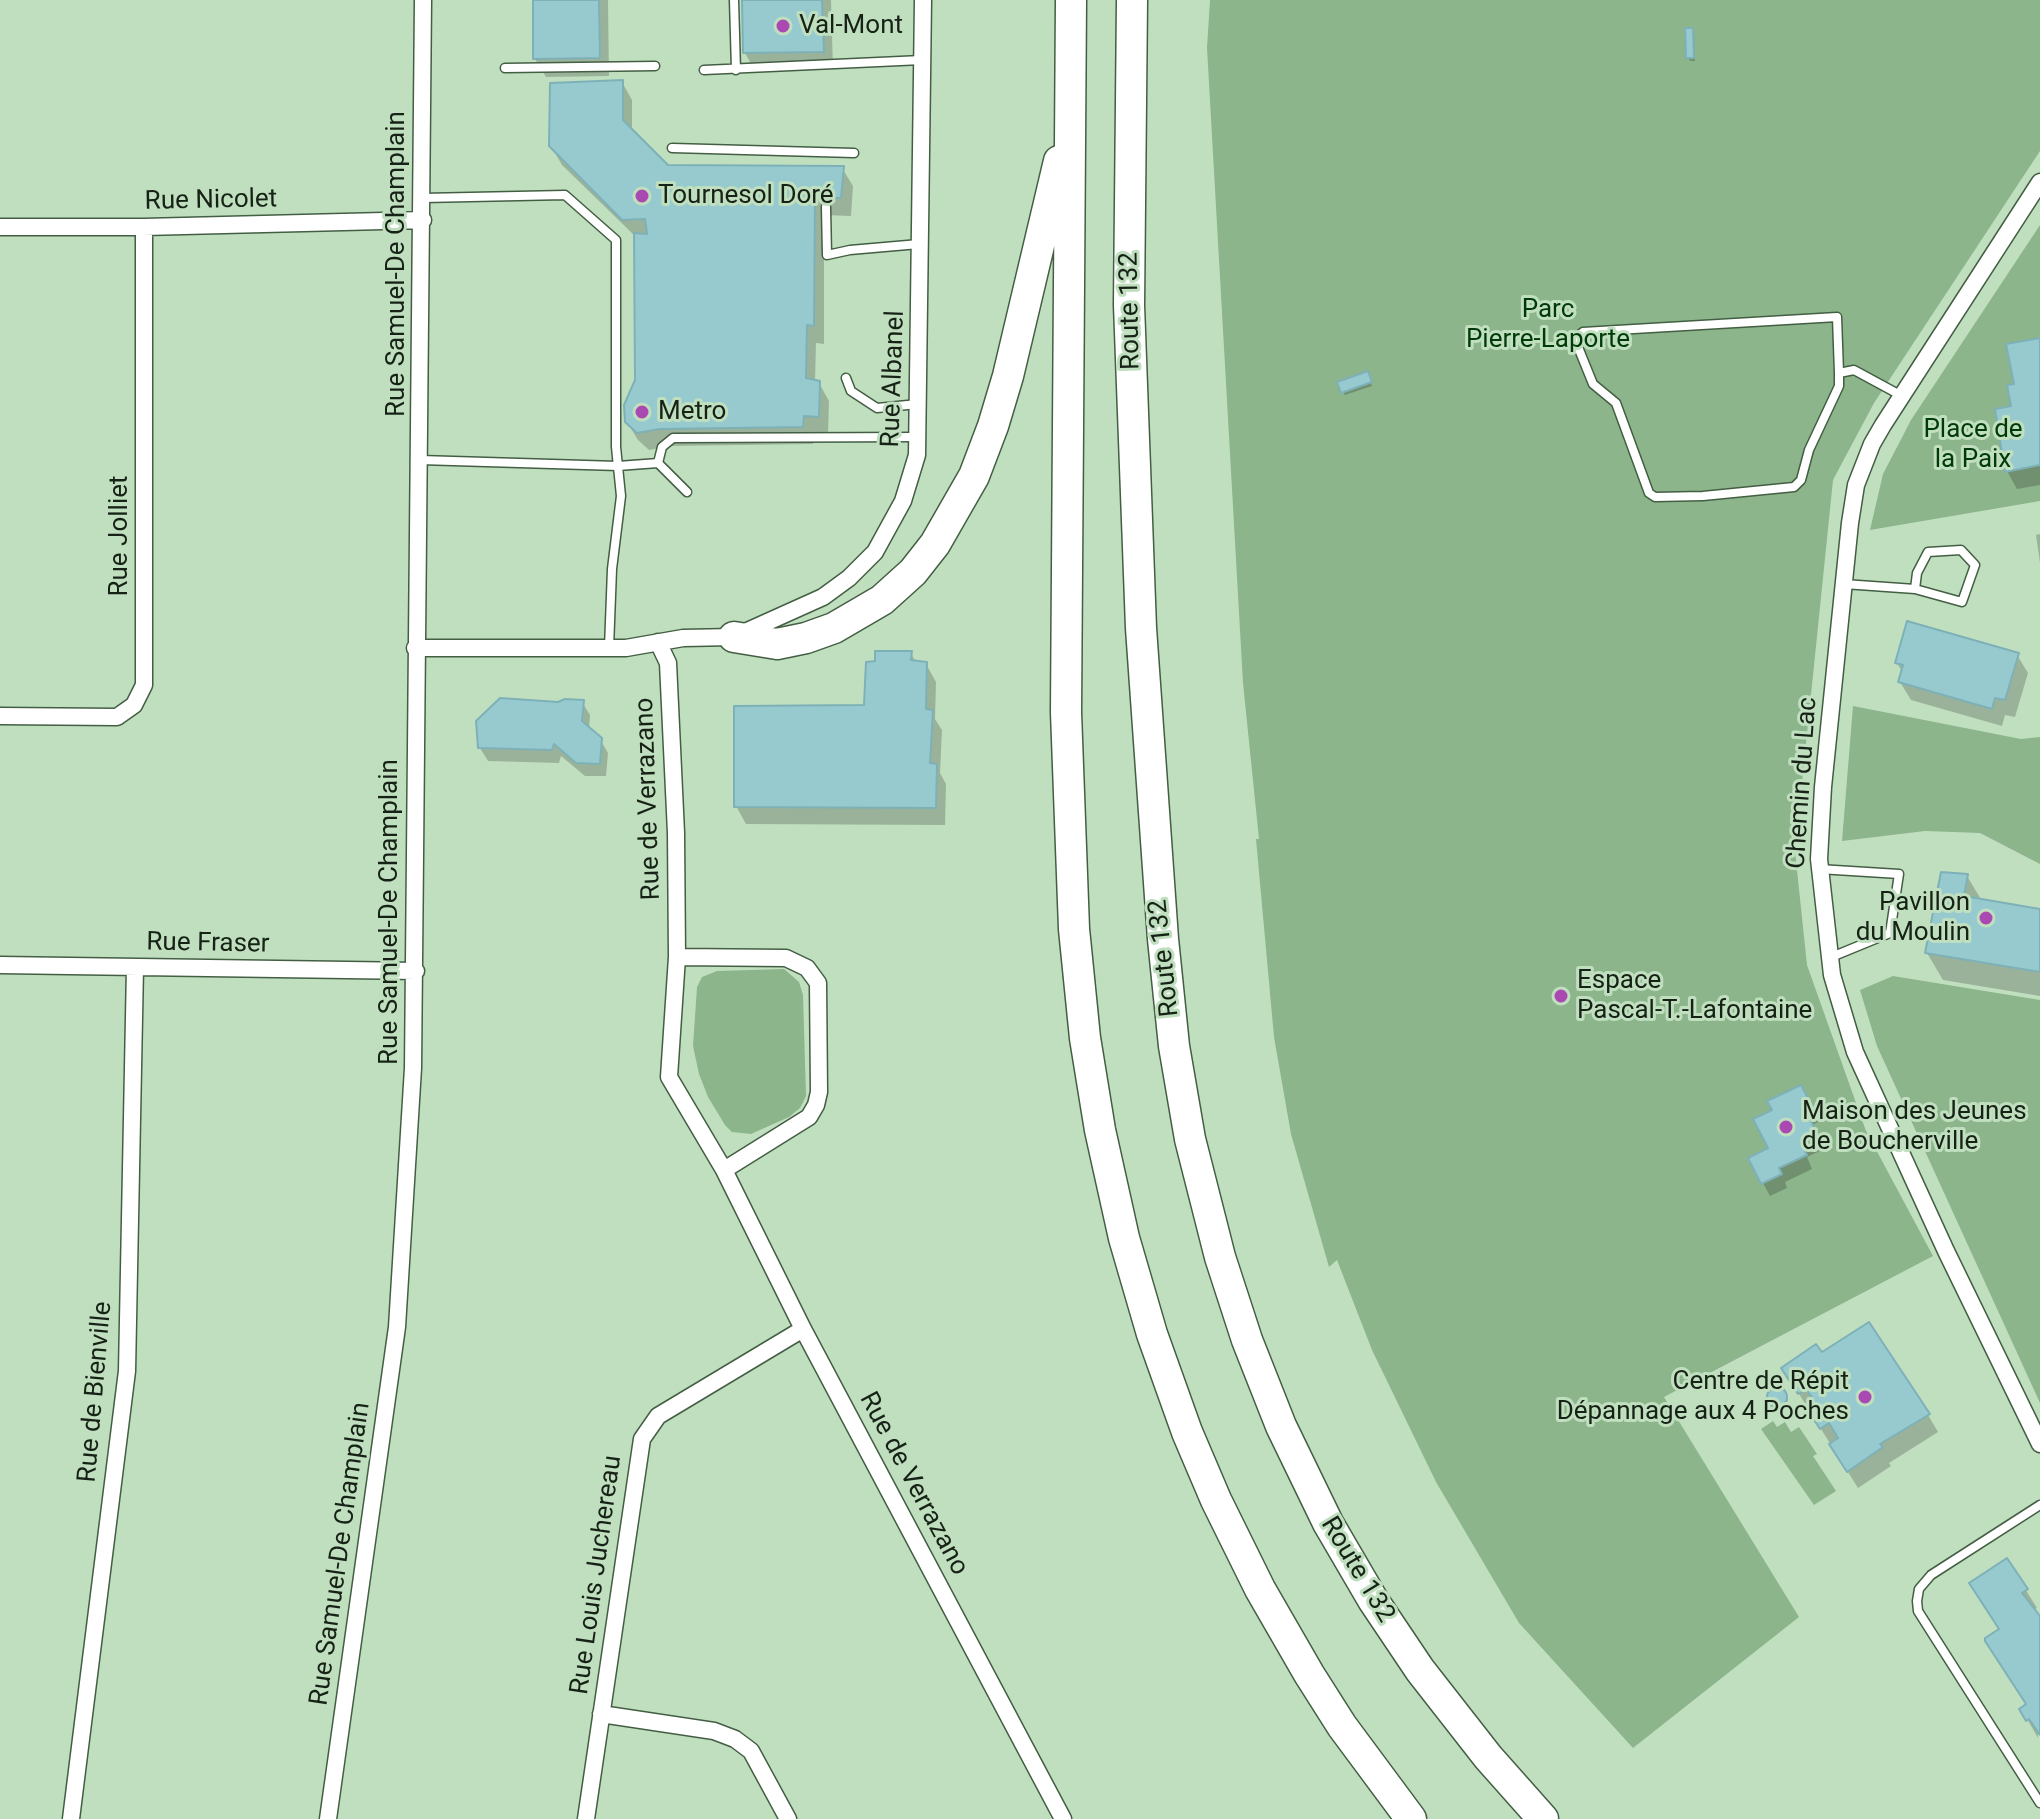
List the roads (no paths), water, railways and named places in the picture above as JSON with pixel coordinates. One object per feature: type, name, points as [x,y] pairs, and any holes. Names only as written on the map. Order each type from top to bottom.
[{"type":"highway","points":[[1071,0],[1065,577],[1069,814],[1077,965],[1090,1074],[1105,1159],[1152,1334],[1183,1422],[1216,1500],[1254,1578],[1309,1674],[1342,1726],[1411,1819]]},
{"type":"highway","name":"Route 132","points":[[1132,0],[1129,305],[1142,643],[1167,979],[1174,1046],[1196,1167],[1220,1257],[1247,1340],[1286,1437],[1328,1523],[1373,1600],[1420,1670],[1479,1747],[1543,1819]]},
{"type":"highway","points":[[734,637],[777,644],[820,634],[842,624],[882,600],[903,581],[924,559],[946,528],[974,476],[1002,399],[1070,116]]},
{"type":"street","name":"Rue Samuel-De Champlain","points":[[328,1819],[397,1327],[413,1068],[423,0]]},
{"type":"street","name":"Rue Albanel","points":[[415,648],[608,649],[683,638],[734,637],[816,601],[838,587],[867,560],[889,531],[903,501],[913,471],[918,437],[923,0]]},
{"type":"street","name":"Chemin du Lac","points":[[2040,182],[1872,444],[1856,485],[1823,787],[1819,869],[1829,958],[1862,1069],[2040,1444]]},
{"type":"street","name":"Rue Nicolet","points":[[0,227],[423,220]]},
{"type":"street","name":"Rue Jolliet","points":[[0,716],[117,717],[134,705],[144,685],[144,227]]},
{"type":"street","name":"Rue de Verrazano","points":[[658,642],[668,663],[676,833],[677,957],[669,1077],[724,1170],[803,1329],[1063,1819]]},
{"type":"street","points":[[677,957],[786,958],[807,968],[818,983],[819,1092],[816,1105],[809,1117],[724,1170]]},
{"type":"street","name":"Rue Fraser","points":[[0,965],[416,971]]},
{"type":"street","name":"Rue de Bienville","points":[[71,1819],[127,1371],[135,967]]},
{"type":"street","name":"Rue Louis Juchereau","points":[[586,1819],[642,1439],[658,1416],[803,1329]]},
{"type":"street","points":[[601,1714],[714,1731],[735,1739],[751,1751],[788,1819]]},
{"type":"lane","points":[[734,0],[736,70]]},
{"type":"lane","points":[[704,70],[923,60]]},
{"type":"lane","points":[[505,68],[655,66]]},
{"type":"lane","points":[[672,148],[854,153]]},
{"type":"lane","points":[[423,198],[565,195],[616,240],[620,516],[612,569],[608,649]]},
{"type":"lane","points":[[826,207],[827,255],[920,244]]},
{"type":"lane","points":[[1837,317],[1839,373],[1839,386],[1809,450],[1801,480],[1794,487],[1703,496],[1655,497],[1649,493],[1616,403],[1593,384],[1577,337],[1583,332],[1837,317]]},
{"type":"lane","points":[[1839,373],[1854,370],[1902,396]]},
{"type":"lane","points":[[846,378],[851,391],[877,408],[919,404]]},
{"type":"lane","points":[[658,463],[662,447],[673,438],[918,437]]},
{"type":"lane","points":[[420,460],[618,466],[658,463],[687,492]]},
{"type":"lane","points":[[1843,584],[1915,589],[1962,602],[1975,565],[1961,550],[1928,552],[1917,573],[1915,589]]},
{"type":"lane","points":[[1819,869],[1899,874],[1890,933],[1829,958]]},
{"type":"lane","points":[[2040,1505],[1931,1575],[1919,1589],[1917,1601],[1918,1611],[2040,1803]]},
{"type":"place","name":"Val-Mont","points":[[783,26]]},
{"type":"place","name":"Tournesol Doré","points":[[642,196]]},
{"type":"place","name":"Metro","points":[[642,412]]},
{"type":"place","name":"Pavillon du Moulin","points":[[1986,918]]},
{"type":"place","name":"Espace Pascal-T.-Lafontaine","points":[[1561,996]]},
{"type":"place","name":"Maison des Jeunes de Boucherville","points":[[1786,1127]]},
{"type":"place","name":"Centre de Répit Dépannage aux 4 Poches","points":[[1865,1397]]},
{"type":"park label","name":"Parc Pierre-Laporte","points":[[1548,325]]},
{"type":"park label","name":"Place de la Paix","points":[[1973,445]]}]
